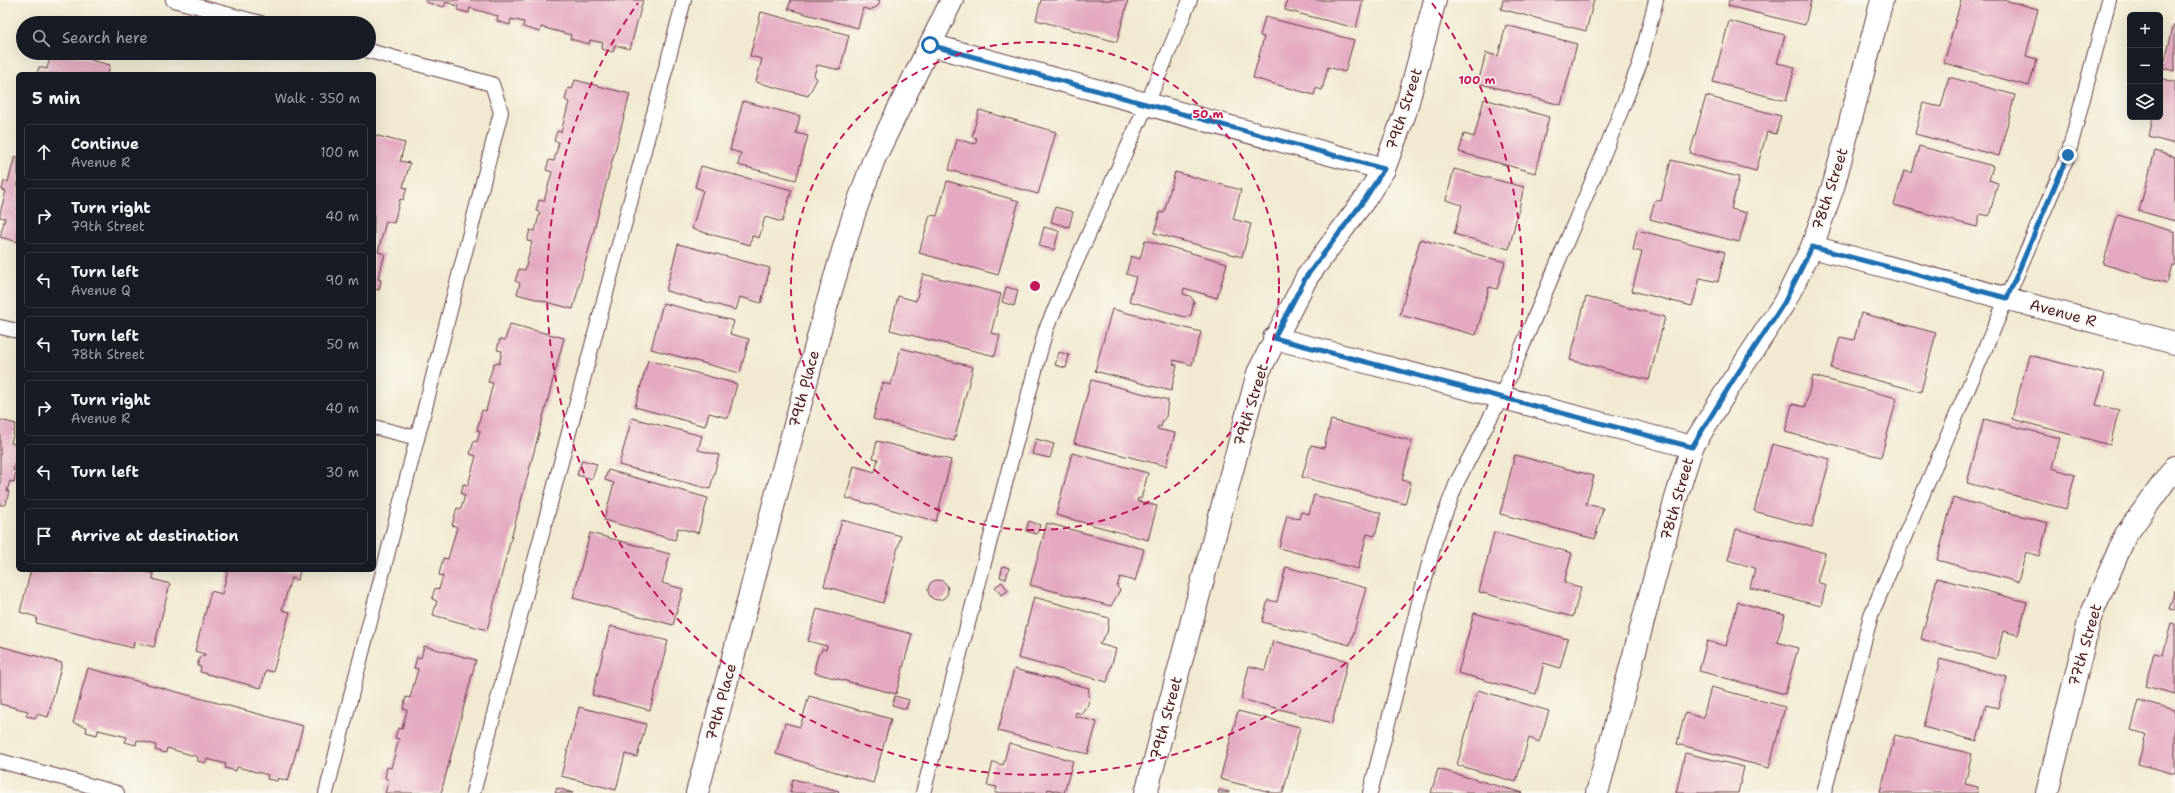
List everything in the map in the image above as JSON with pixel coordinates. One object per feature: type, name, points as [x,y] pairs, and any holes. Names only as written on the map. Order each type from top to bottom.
[{"type":"street","name":"79th Place","points":[[697,793],[826,304],[854,214],[874,159],[952,0]]},
{"type":"street","name":"79th Street","points":[[1146,793],[1258,373],[1274,338],[1306,277],[1365,199],[1384,169],[1405,114],[1435,0]]},
{"type":"street","name":"78th Street","points":[[1597,793],[1676,498],[1692,447],[1732,382],[1784,303],[1812,247],[1834,184],[1882,0]]},
{"type":"street","points":[[930,45],[1384,169]]},
{"type":"street","name":"Avenue R","points":[[1812,247],[2175,342]]},
{"type":"street","points":[[1274,338],[1692,447]]},
{"type":"street","name":"77th Street","points":[[2047,793],[2090,618],[2125,536],[2175,467]]},
{"type":"lane","points":[[173,0],[234,16]]},
{"type":"lane","points":[[473,793],[684,0]]},
{"type":"lane","points":[[923,793],[1046,329],[1147,104],[1190,0]]},
{"type":"lane","points":[[1370,793],[1436,540],[1456,482],[1501,397],[1621,111],[1640,63],[1656,0]]},
{"type":"lane","points":[[1824,793],[1871,615],[2068,155],[2109,0]]},
{"type":"lane","points":[[326,793],[501,112],[492,84],[376,53]]},
{"type":"lane","points":[[0,327],[16,331]]},
{"type":"lane","points":[[376,428],[417,438]]},
{"type":"lane","points":[[0,762],[117,793]]},
{"type":"building","points":[[425,0],[643,0],[630,49],[615,45],[613,52],[601,49],[603,43],[590,40],[589,44],[570,39],[571,35],[541,27],[540,32],[523,27],[524,22],[511,19],[510,25],[497,21],[498,16],[470,8],[469,13],[457,10],[458,6],[446,2],[444,7],[425,2]]},
{"type":"building","points":[[791,0],[880,0],[878,6],[870,10],[863,8],[858,28],[788,9]]},
{"type":"building","points":[[1041,0],[1128,0],[1117,42],[1036,20]]},
{"type":"building","points":[[1287,0],[1363,0],[1356,28],[1285,10]]},
{"type":"building","points":[[1503,0],[1594,0],[1586,31],[1501,9]]},
{"type":"building","points":[[1729,0],[1811,0],[1805,25],[1728,6]]},
{"type":"building","points":[[1961,0],[2004,0],[2038,9],[2026,56],[2037,59],[2029,86],[1944,63]]},
{"type":"building","points":[[761,12],[849,35],[840,70],[817,65],[814,75],[817,79],[808,96],[756,82],[762,59],[750,56]]},
{"type":"building","points":[[1265,17],[1354,40],[1345,72],[1328,67],[1322,90],[1316,88],[1314,95],[1253,78],[1264,37],[1260,36]]},
{"type":"building","points":[[1729,21],[1785,35],[1777,63],[1795,67],[1786,101],[1713,82]]},
{"type":"building","points":[[2174,24],[2175,24],[2175,71],[2163,68]]},
{"type":"building","points":[[1506,25],[1577,44],[1561,105],[1478,83],[1486,53],[1498,56]]},
{"type":"building","points":[[49,60],[90,60],[110,65],[108,72],[38,72],[39,67],[47,69]]},
{"type":"building","points":[[1949,77],[2015,95],[1999,156],[1915,134],[1923,103],[1941,107]]},
{"type":"building","points":[[2163,79],[2175,82],[2175,144],[2149,137],[2152,120],[2163,120]]},
{"type":"building","points":[[575,80],[630,94],[573,309],[517,294],[520,283],[515,281],[519,269],[525,270],[532,242],[527,241],[530,230],[535,231],[540,212],[536,211],[539,200],[544,201],[552,172],[546,170],[549,160],[554,161],[559,142],[554,141],[557,131],[561,132],[569,102],[565,100],[568,88],[572,89]]},
{"type":"building","points":[[1706,96],[1781,116],[1776,134],[1767,132],[1756,171],[1690,153]]},
{"type":"building","points":[[1484,99],[1549,117],[1535,173],[1459,152],[1464,134],[1474,137]]},
{"type":"building","points":[[743,101],[800,116],[796,133],[808,136],[796,180],[738,165],[741,153],[730,150]]},
{"type":"building","points":[[979,110],[1056,132],[1038,194],[949,170],[957,139],[975,144],[977,138],[972,137]]},
{"type":"building","points":[[376,136],[405,143],[400,161],[410,163],[403,187],[407,188],[403,200],[400,199],[394,223],[386,221],[378,252],[385,254],[378,279],[381,280],[379,290],[376,289]]},
{"type":"building","points":[[1919,146],[1993,166],[1989,180],[1998,183],[1989,216],[1980,214],[1977,227],[1894,205],[1904,171],[1912,173]]},
{"type":"building","points":[[2155,151],[2175,157],[2175,221],[2139,211]]},
{"type":"building","points":[[15,156],[16,241],[0,237],[5,218],[0,217],[6,191],[2,190],[4,181],[8,182]]},
{"type":"building","points":[[1671,160],[1739,177],[1731,209],[1747,213],[1739,242],[1650,219],[1655,200],[1661,201]]},
{"type":"building","points":[[701,166],[792,190],[782,222],[765,217],[759,238],[752,236],[750,245],[692,229],[703,190],[695,187]]},
{"type":"building","points":[[1454,169],[1524,187],[1509,249],[1454,234],[1462,205],[1446,200]]},
{"type":"building","points":[[1175,172],[1241,190],[1233,219],[1251,224],[1242,257],[1154,233],[1160,212],[1164,213]]},
{"type":"building","points":[[947,181],[1019,201],[998,275],[919,253],[930,215],[937,216]]},
{"type":"building","points":[[1055,207],[1073,212],[1069,227],[1051,222]]},
{"type":"building","points":[[2118,215],[2175,232],[2175,265],[2172,265],[2167,283],[2103,264]]},
{"type":"building","points":[[1044,227],[1059,231],[1054,250],[1039,246]]},
{"type":"building","points":[[1637,230],[1725,252],[1718,282],[1700,278],[1692,306],[1632,291],[1642,252],[1633,250]]},
{"type":"building","points":[[1420,239],[1505,262],[1497,289],[1489,287],[1476,335],[1400,315]]},
{"type":"building","points":[[1145,240],[1227,263],[1217,298],[1184,288],[1183,294],[1190,296],[1194,301],[1191,315],[1185,317],[1129,301],[1136,277],[1126,274],[1131,256],[1140,259]]},
{"type":"building","points":[[678,244],[770,268],[761,303],[740,297],[736,310],[666,291]]},
{"type":"building","points":[[923,274],[1001,294],[991,333],[1000,335],[995,356],[890,330],[898,296],[916,301]]},
{"type":"building","points":[[1006,287],[1018,290],[1014,306],[1002,302]]},
{"type":"building","points":[[1586,297],[1665,317],[1649,380],[1570,360]]},
{"type":"building","points":[[663,303],[734,321],[730,334],[749,339],[740,373],[651,349]]},
{"type":"building","points":[[1112,309],[1201,332],[1192,365],[1174,360],[1173,364],[1177,365],[1171,391],[1095,371]]},
{"type":"building","points":[[1861,313],[1936,333],[1921,392],[1831,368],[1840,337],[1854,340]]},
{"type":"building","points":[[510,324],[564,338],[487,630],[433,615],[437,601],[432,599],[435,588],[439,589],[443,576],[439,575],[443,558],[448,559],[457,527],[452,525],[457,508],[461,509],[465,495],[461,494],[463,484],[468,485],[476,456],[470,454],[474,441],[477,442],[480,431],[477,430],[482,410],[486,411],[493,383],[488,382],[494,363],[499,364],[502,351],[497,350],[500,339],[505,340]]},
{"type":"building","points":[[901,348],[973,367],[954,441],[873,419],[882,383],[891,385]]},
{"type":"building","points":[[1059,352],[1069,355],[1066,368],[1055,365]]},
{"type":"building","points":[[2029,355],[2105,374],[2096,405],[2119,410],[2110,445],[2012,419]]},
{"type":"building","points":[[648,360],[737,384],[728,418],[709,413],[705,426],[635,407]]},
{"type":"building","points":[[1813,376],[1897,398],[1881,457],[1785,432],[1792,404],[1805,407]]},
{"type":"building","points":[[1091,380],[1168,400],[1166,417],[1163,420],[1161,427],[1158,426],[1157,429],[1175,433],[1166,466],[1074,443]]},
{"type":"building","points":[[632,418],[702,436],[698,450],[719,455],[710,489],[619,465]]},
{"type":"building","points":[[1984,419],[2060,438],[2052,468],[2075,475],[2066,509],[1967,483]]},
{"type":"building","points":[[0,420],[16,424],[11,443],[16,444],[16,463],[13,470],[16,471],[14,482],[10,481],[7,491],[9,491],[6,504],[0,505]]},
{"type":"building","points":[[1331,420],[1412,441],[1402,480],[1411,482],[1405,504],[1302,477],[1311,445],[1324,448]]},
{"type":"building","points":[[1036,439],[1054,444],[1050,458],[1032,454]]},
{"type":"building","points":[[877,441],[951,460],[936,521],[846,498],[854,466],[875,472],[878,459],[873,458]]},
{"type":"building","points":[[1772,444],[1830,459],[1812,527],[1754,511]]},
{"type":"building","points":[[1072,453],[1148,473],[1141,499],[1138,498],[1137,501],[1157,506],[1148,540],[1056,515]]},
{"type":"building","points":[[1515,455],[1594,476],[1586,504],[1603,508],[1595,539],[1500,514]]},
{"type":"building","points":[[582,460],[597,464],[592,479],[577,475]]},
{"type":"building","points":[[608,470],[708,498],[698,533],[678,528],[675,540],[604,520],[614,483],[605,480]]},
{"type":"building","points":[[1314,495],[1381,513],[1375,536],[1367,534],[1358,569],[1279,548],[1287,515],[1299,519],[1301,512],[1309,514]]},
{"type":"building","points":[[1953,498],[2048,523],[2039,556],[2026,552],[2018,582],[1937,560]]},
{"type":"building","points":[[842,520],[901,536],[883,603],[824,586]]},
{"type":"building","points":[[1029,521],[1040,525],[1037,534],[1026,531]]},
{"type":"building","points":[[1047,523],[1144,549],[1135,581],[1120,577],[1117,587],[1120,590],[1111,606],[1030,585]]},
{"type":"building","points":[[1736,529],[1825,553],[1817,582],[1826,585],[1821,606],[1750,588],[1755,568],[1728,560]]},
{"type":"building","points":[[1494,532],[1572,553],[1564,583],[1581,587],[1573,617],[1479,592]]},
{"type":"building","points":[[590,533],[670,554],[662,583],[683,589],[673,625],[573,598]]},
{"type":"building","points":[[1003,566],[1009,568],[1006,579],[1000,577]]},
{"type":"building","points":[[1286,567],[1366,588],[1350,645],[1262,622],[1268,600],[1277,602]]},
{"type":"building","points":[[30,572],[147,572],[154,574],[153,579],[170,584],[154,647],[134,642],[133,648],[36,623],[37,617],[20,612]]},
{"type":"building","points":[[228,572],[300,572],[298,580],[291,578],[282,610],[290,612],[273,672],[266,670],[261,688],[200,672],[201,667],[197,666],[200,656],[204,657],[205,654],[195,651],[211,591],[222,594]]},
{"type":"building","points":[[1937,578],[2027,602],[2018,635],[2003,631],[1996,659],[1921,639]]},
{"type":"building","points":[[938,580],[945,583],[948,590],[945,597],[938,600],[931,597],[928,590],[931,583]]},
{"type":"building","points":[[1002,582],[1008,591],[1001,595],[995,587]]},
{"type":"building","points":[[2175,590],[2175,610],[2169,609]]},
{"type":"building","points":[[1034,597],[1109,618],[1107,633],[1099,644],[1116,649],[1107,682],[1018,658]]},
{"type":"building","points":[[1738,602],[1785,615],[1777,642],[1798,648],[1785,694],[1699,671],[1707,641],[1726,646]]},
{"type":"building","points":[[817,609],[912,634],[896,694],[815,673],[818,655],[822,649],[826,650],[827,646],[808,641]]},
{"type":"building","points":[[1474,613],[1568,639],[1560,668],[1544,663],[1536,694],[1458,673]]},
{"type":"building","points":[[2171,623],[2175,624],[2175,694],[2145,686],[2154,653],[2163,655]]},
{"type":"building","points":[[610,626],[668,641],[650,710],[592,695]]},
{"type":"building","points":[[1273,641],[1348,661],[1332,723],[1241,699],[1249,666],[1265,670]]},
{"type":"building","points":[[0,646],[62,663],[48,717],[37,714],[35,718],[26,716],[28,711],[0,704]]},
{"type":"building","points":[[424,646],[476,660],[441,793],[385,793],[389,780],[385,778],[387,767],[391,768],[399,739],[395,738],[398,728],[402,729],[407,710],[403,709],[406,697],[410,698],[418,669],[414,668],[417,657],[421,658]]},
{"type":"building","points":[[1940,659],[2007,677],[1998,708],[1986,705],[1977,741],[1923,727]]},
{"type":"building","points":[[88,668],[303,726],[288,781],[278,778],[277,781],[267,779],[268,775],[237,767],[236,771],[225,768],[226,764],[207,759],[206,763],[197,761],[198,757],[167,748],[166,753],[155,750],[156,745],[137,740],[136,745],[125,742],[127,737],[98,730],[97,735],[86,732],[87,727],[73,723]]},
{"type":"building","points":[[1014,669],[1089,688],[1088,695],[1090,698],[1087,707],[1084,709],[1082,714],[1076,712],[1075,716],[1097,722],[1088,754],[998,731]]},
{"type":"building","points":[[1711,687],[1785,707],[1769,768],[1677,744],[1685,713],[1703,718]]},
{"type":"building","points":[[1478,690],[1549,711],[1539,742],[1529,738],[1516,782],[1457,765]]},
{"type":"building","points":[[809,696],[891,719],[873,783],[776,754],[785,723],[800,727]]},
{"type":"building","points":[[895,696],[909,700],[906,709],[892,705]]},
{"type":"building","points":[[2139,700],[2175,710],[2175,774],[2138,764],[2146,734],[2131,730]]},
{"type":"building","points":[[579,707],[646,724],[637,757],[625,754],[616,790],[561,776]]},
{"type":"building","points":[[1238,711],[1300,727],[1283,793],[1274,793],[1220,779]]},
{"type":"building","points":[[1895,735],[1972,754],[1965,784],[1978,787],[1977,793],[1880,793]]},
{"type":"building","points":[[1009,743],[1073,761],[1064,793],[1048,789],[1047,793],[995,793],[997,787],[987,785],[993,762],[1003,765]]},
{"type":"building","points":[[1685,753],[1744,767],[1738,793],[1676,793]]},
{"type":"building","points":[[1438,769],[1523,793],[1431,793]]},
{"type":"building","points":[[793,779],[839,791],[838,793],[790,793]]},
{"type":"building","points":[[557,788],[573,793],[555,793]]},
{"type":"building","points":[[1219,790],[1229,792],[1229,793],[1218,793]]},
{"type":"route","points":[[930,45],[1384,169],[1365,199],[1306,277],[1274,338],[1692,447],[1732,382],[1784,303],[1812,247],[2007,298],[2068,155]]}]
